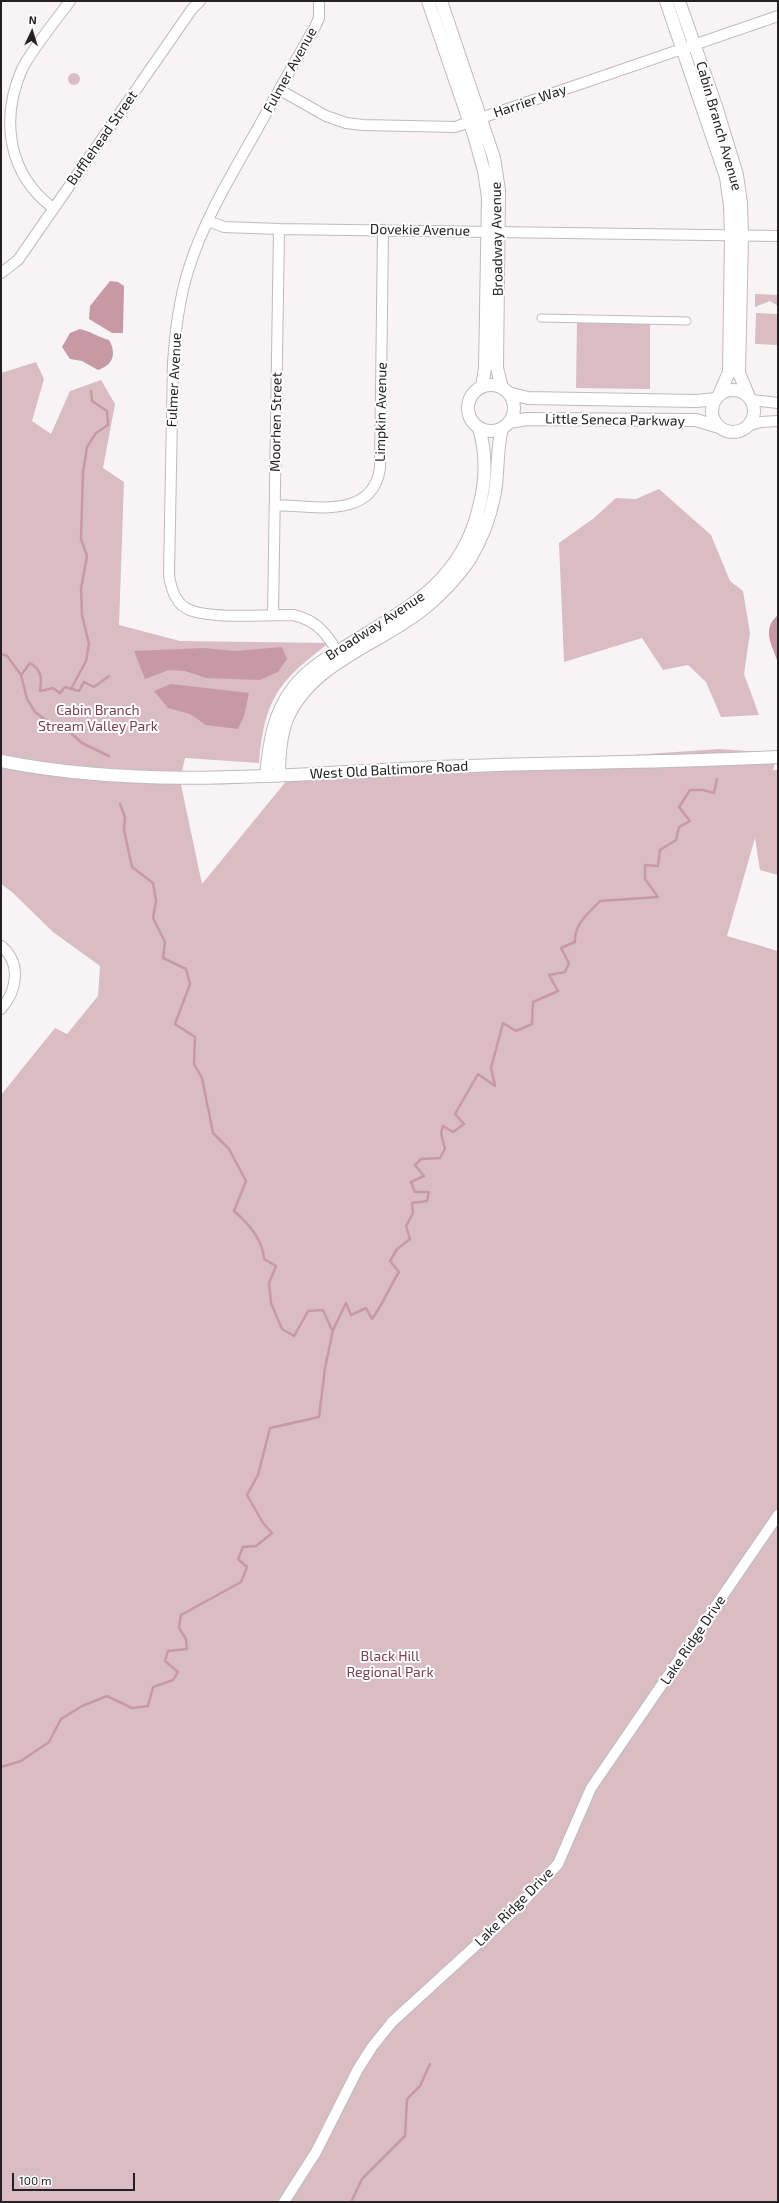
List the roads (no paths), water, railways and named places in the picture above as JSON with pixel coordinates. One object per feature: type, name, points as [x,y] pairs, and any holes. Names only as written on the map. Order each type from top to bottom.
[{"type":"street","points":[[53,208],[37,195],[20,171],[10,144],[8,128],[9,112],[23,68],[70,1]]},
{"type":"street","name":"Bufflehead Street","points":[[1,272],[18,260],[192,9],[200,1]]},
{"type":"street","name":"Fulmer Avenue","points":[[318,1],[319,18],[280,90],[233,170],[208,221],[188,271],[175,331],[172,400],[169,575],[171,588],[177,600],[190,610],[207,614],[293,615],[313,621],[321,628],[340,656]]},
{"type":"street","name":"Broadway Avenue","points":[[428,1],[475,120],[494,158],[499,190],[493,231],[485,368],[482,387]]},
{"type":"street","name":"Broadway Avenue","points":[[441,1],[475,120]]},
{"type":"street","name":"Cabin Branch Avenue","points":[[666,1],[689,46],[716,106],[737,175],[741,203],[736,236],[729,372],[718,397]]},
{"type":"street","name":"Cabin Branch Avenue","points":[[679,1],[689,46]]},
{"type":"street","name":"Harrier Way","points":[[280,90],[326,116],[346,123],[363,125],[455,127],[778,16]]},
{"type":"street","name":"Dovekie Avenue","points":[[208,221],[224,227],[279,229],[778,236]]},
{"type":"street","name":"Moorhen Street","points":[[273,615],[279,229]]},
{"type":"street","name":"Limpkin Avenue","points":[[275,505],[348,506],[360,502],[367,497],[376,484],[380,468],[383,230]]},
{"type":"street","name":"Broadway Avenue","points":[[493,231],[496,368],[505,391]]},
{"type":"street","name":"Cabin Branch Avenue","points":[[736,236],[740,373],[751,398]]},
{"type":"street","points":[[541,318],[687,321]]},
{"type":"street","points":[[496,386],[505,391],[513,402],[514,412],[506,425],[494,431],[479,428],[470,417],[469,401],[474,393],[482,387],[496,386]]},
{"type":"street","points":[[778,403],[751,398],[738,390],[725,392],[718,397],[712,410],[712,417],[719,427],[729,432],[735,433],[750,425],[761,422],[778,422]]},
{"type":"street","name":"Little Seneca Parkway","points":[[505,391],[528,398],[696,401],[718,397]]},
{"type":"street","points":[[750,425],[755,412],[751,398]]},
{"type":"street","name":"Little Seneca Parkway","points":[[506,425],[527,419],[696,420],[719,427]]},
{"type":"street","name":"Broadway Avenue","points":[[266,776],[270,740],[275,720],[283,703],[303,676],[422,610],[448,586],[469,560],[484,528],[494,497],[497,448],[506,425]]},
{"type":"street","name":"Broadway Avenue","points":[[279,775],[280,744],[284,730],[293,708],[311,684],[340,656],[420,600],[448,572],[464,548],[476,522],[482,496],[485,447],[479,428]]},
{"type":"street","name":"West Old Baltimore Road","points":[[1,761],[78,773],[128,778],[266,776],[511,764],[713,760],[778,757]]},
{"type":"street","points":[[1,946],[8,952],[14,965],[15,975],[14,988],[9,1000],[1,1010]]},
{"type":"street","name":"Lake Ridge Drive","points":[[284,2202],[316,2152],[358,2069],[372,2047],[392,2022],[519,1906],[558,1864],[591,1788],[778,1515]]},
{"type":"waterway","points":[[71,689],[86,661],[89,644],[82,615],[81,589],[87,556],[81,539],[83,472],[87,447],[96,433],[108,425],[107,411],[92,401],[91,391]]},
{"type":"waterway","points":[[1,654],[7,656],[21,675],[27,699],[35,712],[55,727],[64,727],[82,743],[109,756]]},
{"type":"waterway","points":[[21,675],[30,663],[37,668],[39,672],[41,682],[40,691],[53,688],[60,693],[65,687],[79,691],[84,682],[94,687],[109,676]]},
{"type":"waterway","points":[[1,1767],[21,1761],[49,1742],[61,1719],[82,1706],[107,1696],[132,1708],[148,1706],[153,1687],[173,1680],[178,1672],[165,1661],[168,1651],[187,1649],[186,1639],[179,1628],[181,1615],[241,1582],[247,1567],[238,1559],[243,1547],[256,1546],[272,1533],[263,1523],[247,1495],[258,1475],[270,1428],[319,1417],[325,1368],[333,1330],[346,1303],[351,1315],[366,1308],[372,1319],[399,1272],[390,1261],[397,1249],[410,1239],[406,1226],[413,1213],[412,1203],[427,1201],[429,1192],[415,1192],[411,1182],[424,1176],[415,1165],[421,1159],[440,1158],[445,1149],[441,1133],[443,1126],[453,1132],[464,1124],[455,1114],[478,1074],[495,1086],[491,1068],[503,1023],[516,1031],[532,1024],[533,1002],[558,991],[549,975],[565,972],[569,963],[561,948],[575,942],[575,936],[579,925],[587,915],[600,901],[658,897],[645,879],[645,865],[658,866],[660,850],[676,840],[679,827],[690,821],[679,807],[690,790],[703,790],[714,793],[717,779]]},
{"type":"waterway","points":[[120,804],[125,817],[124,830],[132,867],[153,883],[156,901],[153,918],[165,942],[163,958],[186,969],[190,984],[175,1024],[195,1037],[194,1064],[202,1078],[213,1133],[229,1149],[246,1181],[234,1211],[254,1232],[261,1245],[264,1259],[276,1266],[269,1283],[271,1303],[282,1329],[294,1336],[308,1311],[323,1310],[332,1330]]},
{"type":"waterway","points":[[351,2202],[362,2179],[405,2136],[407,2099],[420,2086],[430,2064]]},
{"type":"park label","name":"Cabin Branch Stream Valley Park","points":[[98,718]]},
{"type":"park label","name":"Black Hill Regional Park","points":[[390,1664]]}]
